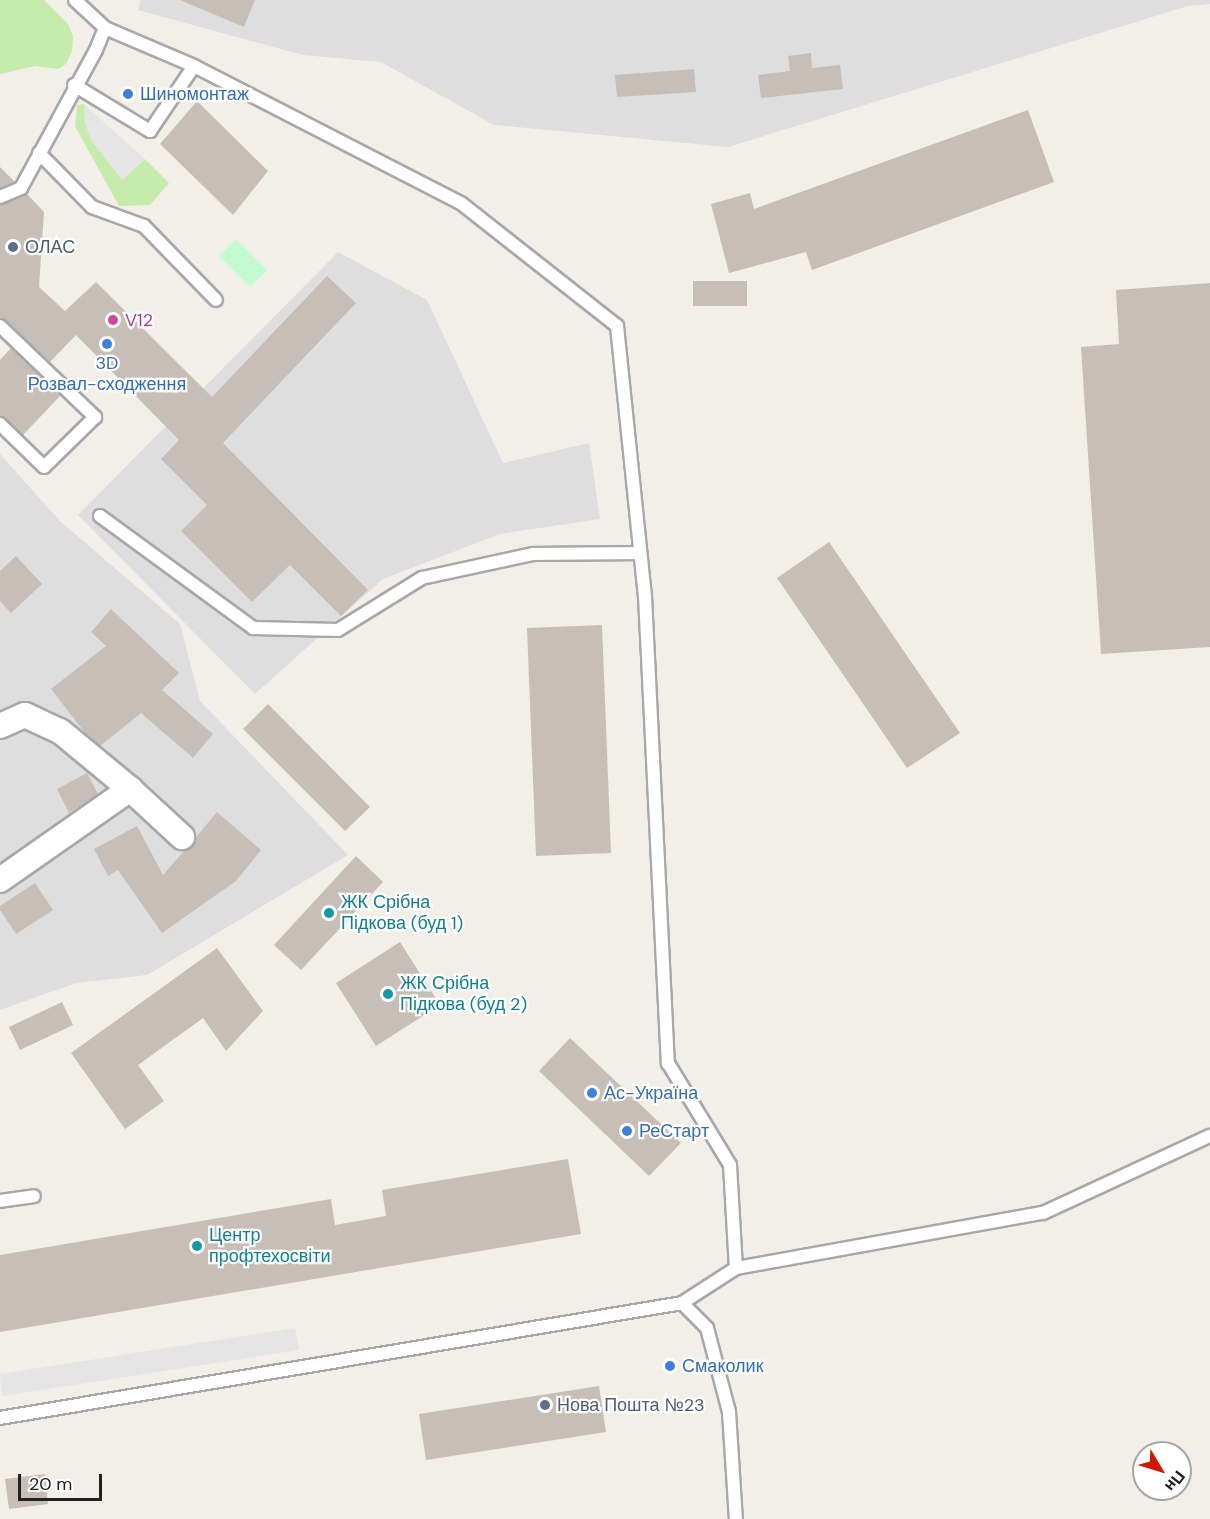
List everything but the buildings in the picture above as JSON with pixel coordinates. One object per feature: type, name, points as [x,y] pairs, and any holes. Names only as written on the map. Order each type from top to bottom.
[{"type":"street","points":[[0,726],[25,715],[60,731],[130,789],[182,837]]},
{"type":"street","points":[[0,880],[130,789]]},
{"type":"lane","points":[[75,0],[105,28],[194,66],[462,204],[617,326],[640,553],[668,1064],[730,1165],[736,1268]]},
{"type":"lane","points":[[0,197],[21,188],[96,50],[105,28]]},
{"type":"lane","points":[[75,85],[150,131],[194,66]]},
{"type":"lane","points":[[39,153],[92,207],[144,226],[216,300]]},
{"type":"lane","points":[[0,326],[95,417],[44,467],[0,424]]},
{"type":"lane","points":[[100,516],[253,628],[338,630],[422,578],[533,554],[640,553]]},
{"type":"lane","points":[[0,1418],[682,1303],[736,1268],[1043,1213],[1210,1136]]},
{"type":"lane","points":[[0,1201],[34,1196]]},
{"type":"lane","points":[[682,1303],[707,1328],[729,1412],[736,1519]]},
{"type":"shaded area","points":[[141,0],[1210,0],[1210,4],[1188,6],[728,147],[494,125],[381,62],[303,55],[138,10]]},
{"type":"shaded area","points":[[84,104],[145,159],[122,180],[91,140],[85,123]]},
{"type":"shaded area","points":[[338,252],[427,300],[503,463],[589,443],[600,519],[500,534],[383,579],[255,694],[78,515]]},
{"type":"shaded area","points":[[0,454],[60,521],[180,624],[200,701],[348,855],[147,975],[76,983],[0,1010]]},
{"type":"shaded area","points":[[295,1328],[299,1350],[2,1396],[0,1374]]},
{"type":"green space","points":[[0,0],[44,0],[68,24],[73,36],[72,51],[66,64],[58,69],[35,66],[0,74]]},
{"type":"green space","points":[[84,104],[85,123],[122,180],[145,159],[169,183],[150,205],[119,206],[75,126],[77,105]]},
{"type":"green space","points":[[236,239],[267,270],[250,287],[219,256]]},
{"type":"place","name":"Шиномонтаж","points":[[128,94]]},
{"type":"place","name":"ОЛАС","points":[[13,247]]},
{"type":"place","name":"V12","points":[[113,320]]},
{"type":"place","name":"3D Розвал-сходження","points":[[107,344]]},
{"type":"place","name":"ЖК Срібна Підкова (буд 1)","points":[[329,913]]},
{"type":"place","name":"ЖК Срібна Підкова (буд 2)","points":[[388,994]]},
{"type":"place","name":"Ас-Україна","points":[[592,1093]]},
{"type":"place","name":"РеСтарт","points":[[627,1131]]},
{"type":"place","name":"Центр профтехосвіти","points":[[197,1246]]},
{"type":"place","name":"Смаколик","points":[[670,1366]]},
{"type":"place","name":"Нова Пошта №23","points":[[545,1405]]}]
